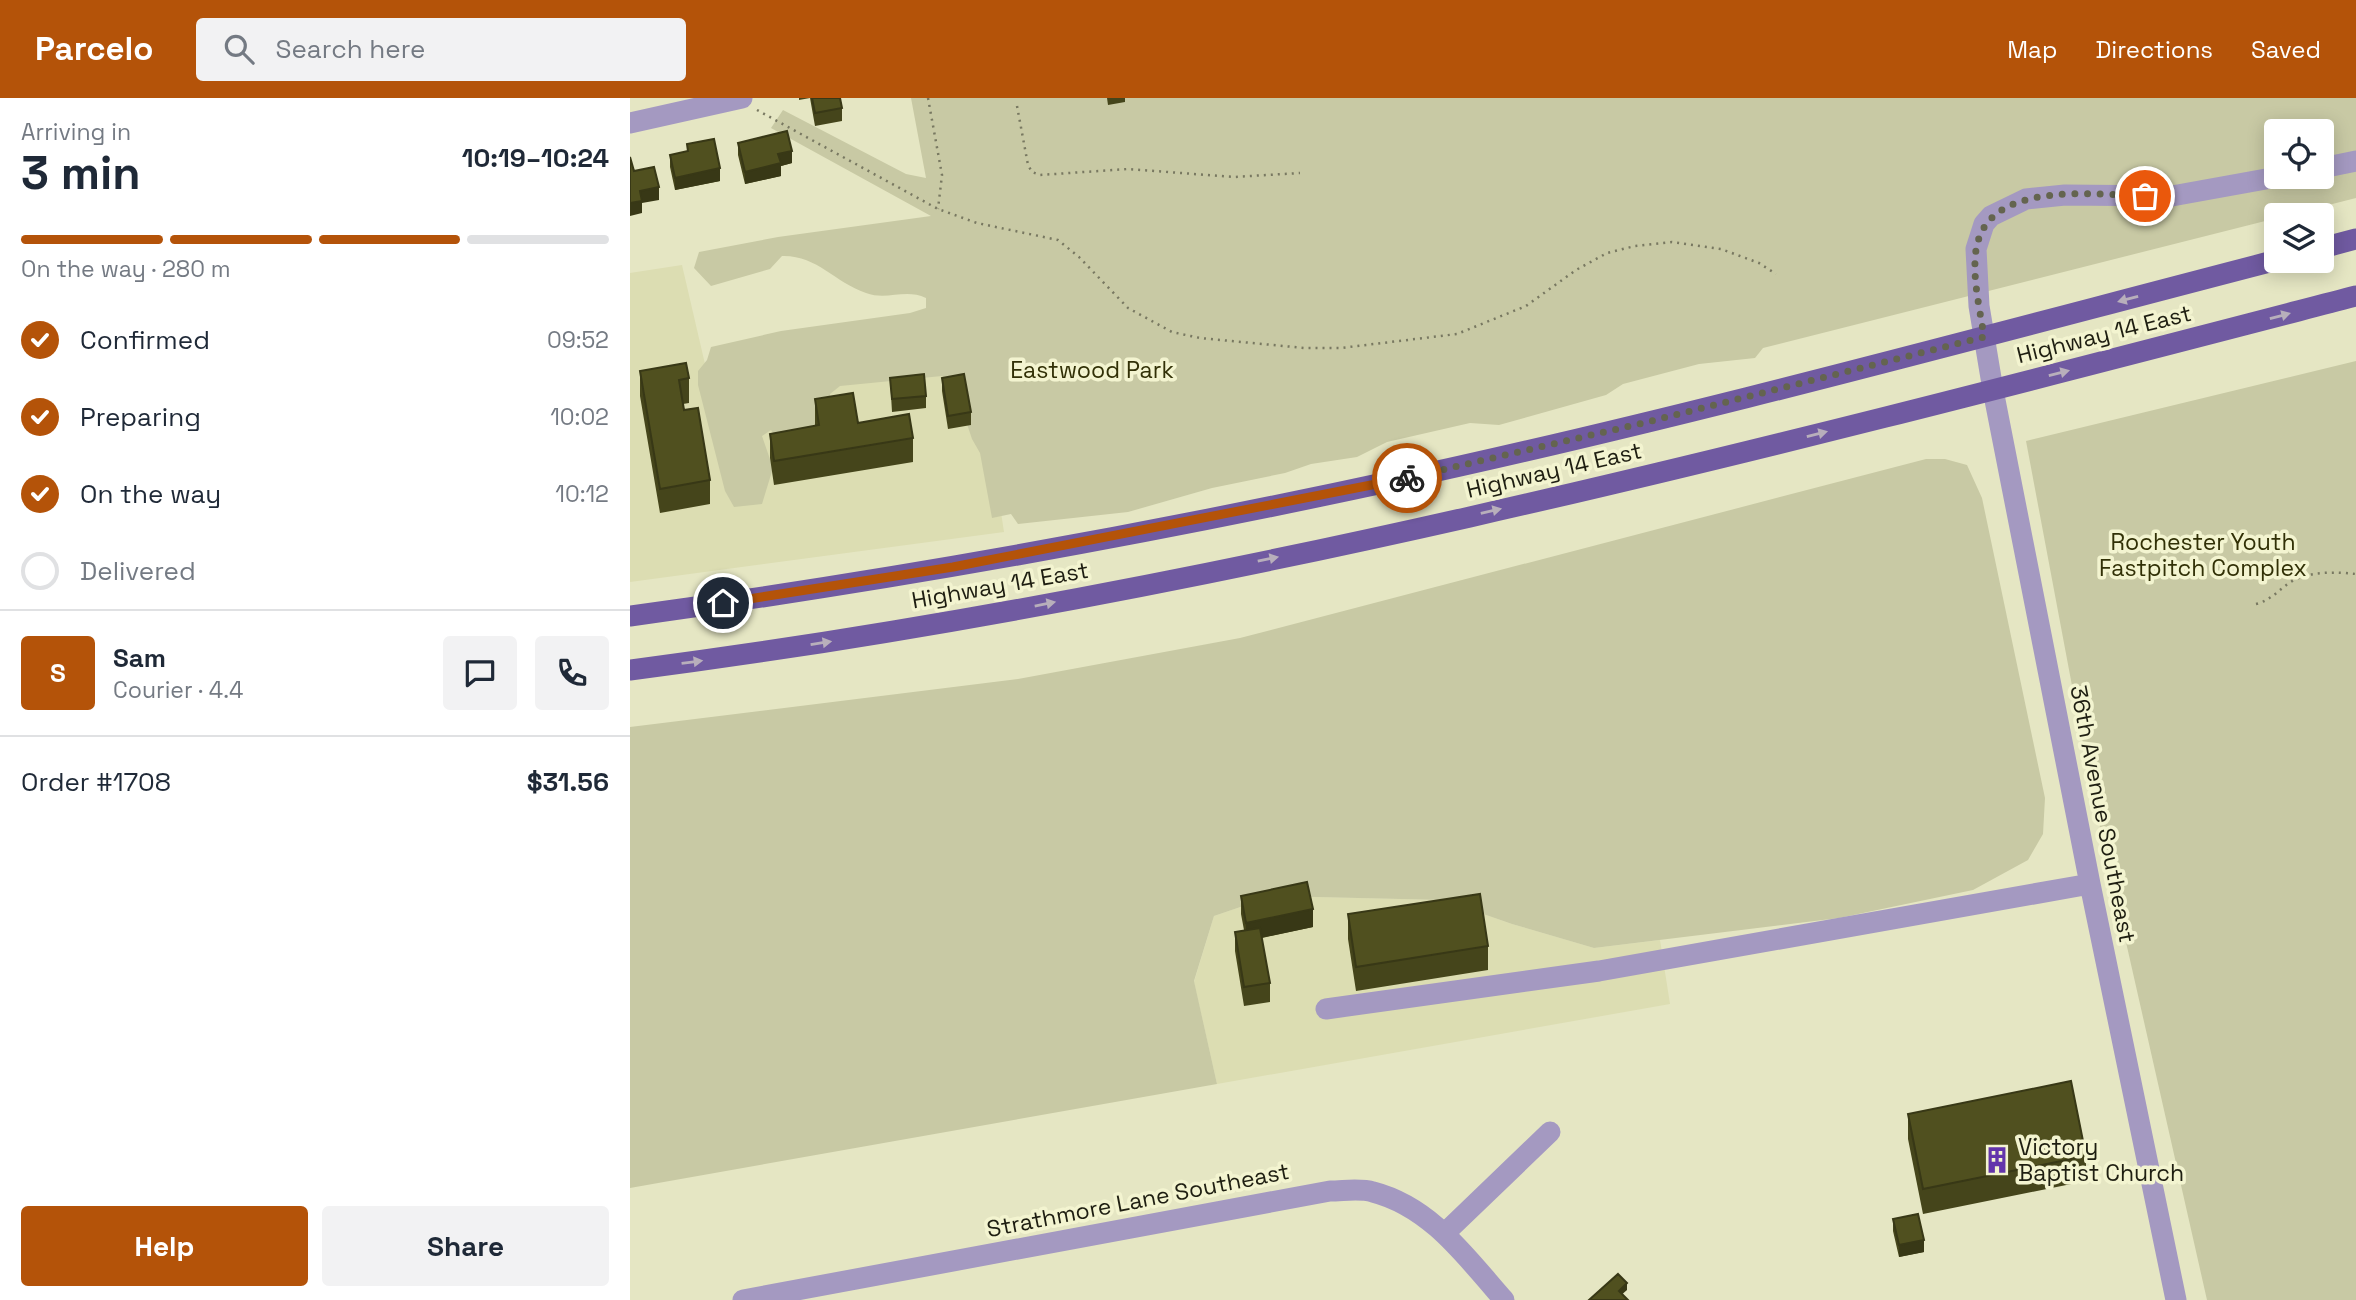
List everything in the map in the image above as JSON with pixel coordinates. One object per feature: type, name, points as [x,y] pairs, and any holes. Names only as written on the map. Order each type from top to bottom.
[{"type":"main road","points":[[2334,245],[2356,239]]},
{"type":"main road","name":"Highway 14 East","points":[[630,616],[953,567],[1238,513],[1643,423],[2264,263]]},
{"type":"main road","name":"Highway 14 East","points":[[630,670],[902,630],[1193,575],[1624,481],[1993,390],[2356,296]]},
{"type":"street","points":[[630,123],[742,98]]},
{"type":"street","points":[[2334,166],[2356,161]]},
{"type":"street","name":"36th Avenue Southeast","points":[[2176,1300],[2090,884],[1993,390],[1984,337],[1976,249],[1984,224],[2008,205],[2026,199],[2065,195],[2172,196],[2264,179]]},
{"type":"street","points":[[1326,1009],[1599,971],[2090,884]]},
{"type":"street","points":[[1445,1233],[1550,1132]]},
{"type":"street","name":"Strathmore Lane Southeast","points":[[743,1300],[1330,1191],[1370,1191],[1405,1203],[1445,1233],[1504,1300]]},
{"type":"path","points":[[928,98],[942,175],[938,209]]},
{"type":"path","points":[[1017,106],[1028,165],[1032,172],[1040,175],[1128,169],[1234,177],[1300,173]]},
{"type":"path","points":[[769,117],[938,209],[977,223],[1058,240],[1079,257],[1128,308],[1172,332],[1200,338],[1304,348],[1341,348],[1457,334],[1526,306],[1576,270],[1607,253],[1635,246],[1672,242],[1721,249],[1759,263],[1776,274]]},
{"type":"path","points":[[2256,604],[2268,601],[2297,579],[2316,574],[2356,574]]},
{"type":"shaded area","points":[[682,265],[708,377],[974,335],[1004,532],[630,582],[630,273]]},
{"type":"shaded area","points":[[1273,896],[1443,900],[1594,948],[1660,940],[1670,1004],[1217,1084],[1194,982],[1214,916]]},
{"type":"green space","name":"Eastwood Park","points":[[911,98],[2356,98],[2356,198],[2334,204],[2264,203],[2264,221],[1763,348],[1755,358],[1699,364],[1623,384],[1606,395],[1499,425],[1470,423],[1387,442],[1357,457],[1311,464],[1285,473],[1212,488],[1128,512],[1018,524],[1011,514],[992,518],[980,453],[972,439],[955,388],[942,376],[840,386],[830,394],[832,426],[781,444],[771,430],[762,436],[773,468],[762,504],[734,507],[725,491],[698,385],[698,371],[707,360],[711,347],[781,331],[910,313],[926,308],[926,298],[911,294],[881,296],[866,293],[816,264],[782,256],[770,269],[711,286],[694,268],[699,252],[778,237],[931,216],[771,128],[783,110],[906,174],[926,178]]},
{"type":"green space","name":"Rochester Youth Fastpitch Complex","points":[[2356,361],[2356,1300],[2207,1300],[2092,792],[2026,441]]},
{"type":"green space","points":[[1926,459],[1945,459],[1967,465],[1982,498],[2045,798],[2043,834],[2028,860],[1973,890],[1839,918],[1594,948],[1443,900],[1273,896],[1214,916],[1194,981],[1217,1084],[630,1188],[630,727],[1018,679],[1240,638]]},
{"type":"building","points":[[812,98],[840,98],[842,108],[815,113]]},
{"type":"building","points":[[787,131],[792,151],[778,154],[781,163],[745,172],[738,143]]},
{"type":"building","points":[[714,139],[720,168],[675,178],[670,155],[688,151],[687,144]]},
{"type":"building","points":[[630,157],[634,171],[654,167],[659,187],[640,191],[642,201],[630,203]]},
{"type":"building","points":[[686,363],[689,378],[679,380],[684,410],[698,408],[710,480],[660,489],[640,371]]},
{"type":"building","points":[[924,374],[926,396],[892,399],[890,378]]},
{"type":"building","points":[[964,374],[971,412],[948,416],[942,378]]},
{"type":"building","points":[[853,393],[858,423],[909,414],[913,438],[774,461],[770,434],[819,425],[815,399]]},
{"type":"building","points":[[1307,882],[1313,909],[1246,923],[1241,896]]},
{"type":"building","points":[[1480,894],[1488,946],[1356,967],[1348,914]]},
{"type":"building","points":[[1260,928],[1270,983],[1244,987],[1235,932]]},
{"type":"building","name":"Victory Baptist Church","points":[[2071,1081],[2086,1156],[1923,1189],[1908,1114]]},
{"type":"building","points":[[1918,1214],[1924,1240],[1899,1245],[1893,1219]]},
{"type":"building","points":[[1618,1274],[1627,1283],[1619,1291],[1628,1300],[1589,1300]]},
{"type":"way so far","points":[[1407,478],[1643,423],[1984,337],[1976,249],[1984,224],[1991,216],[2008,205],[2026,199],[2065,195],[2145,196]]},
{"type":"place","name":"Victory Baptist Church","points":[[1997,1160]]},
{"type":"route","points":[[723,603],[953,567],[1407,478]]}]
